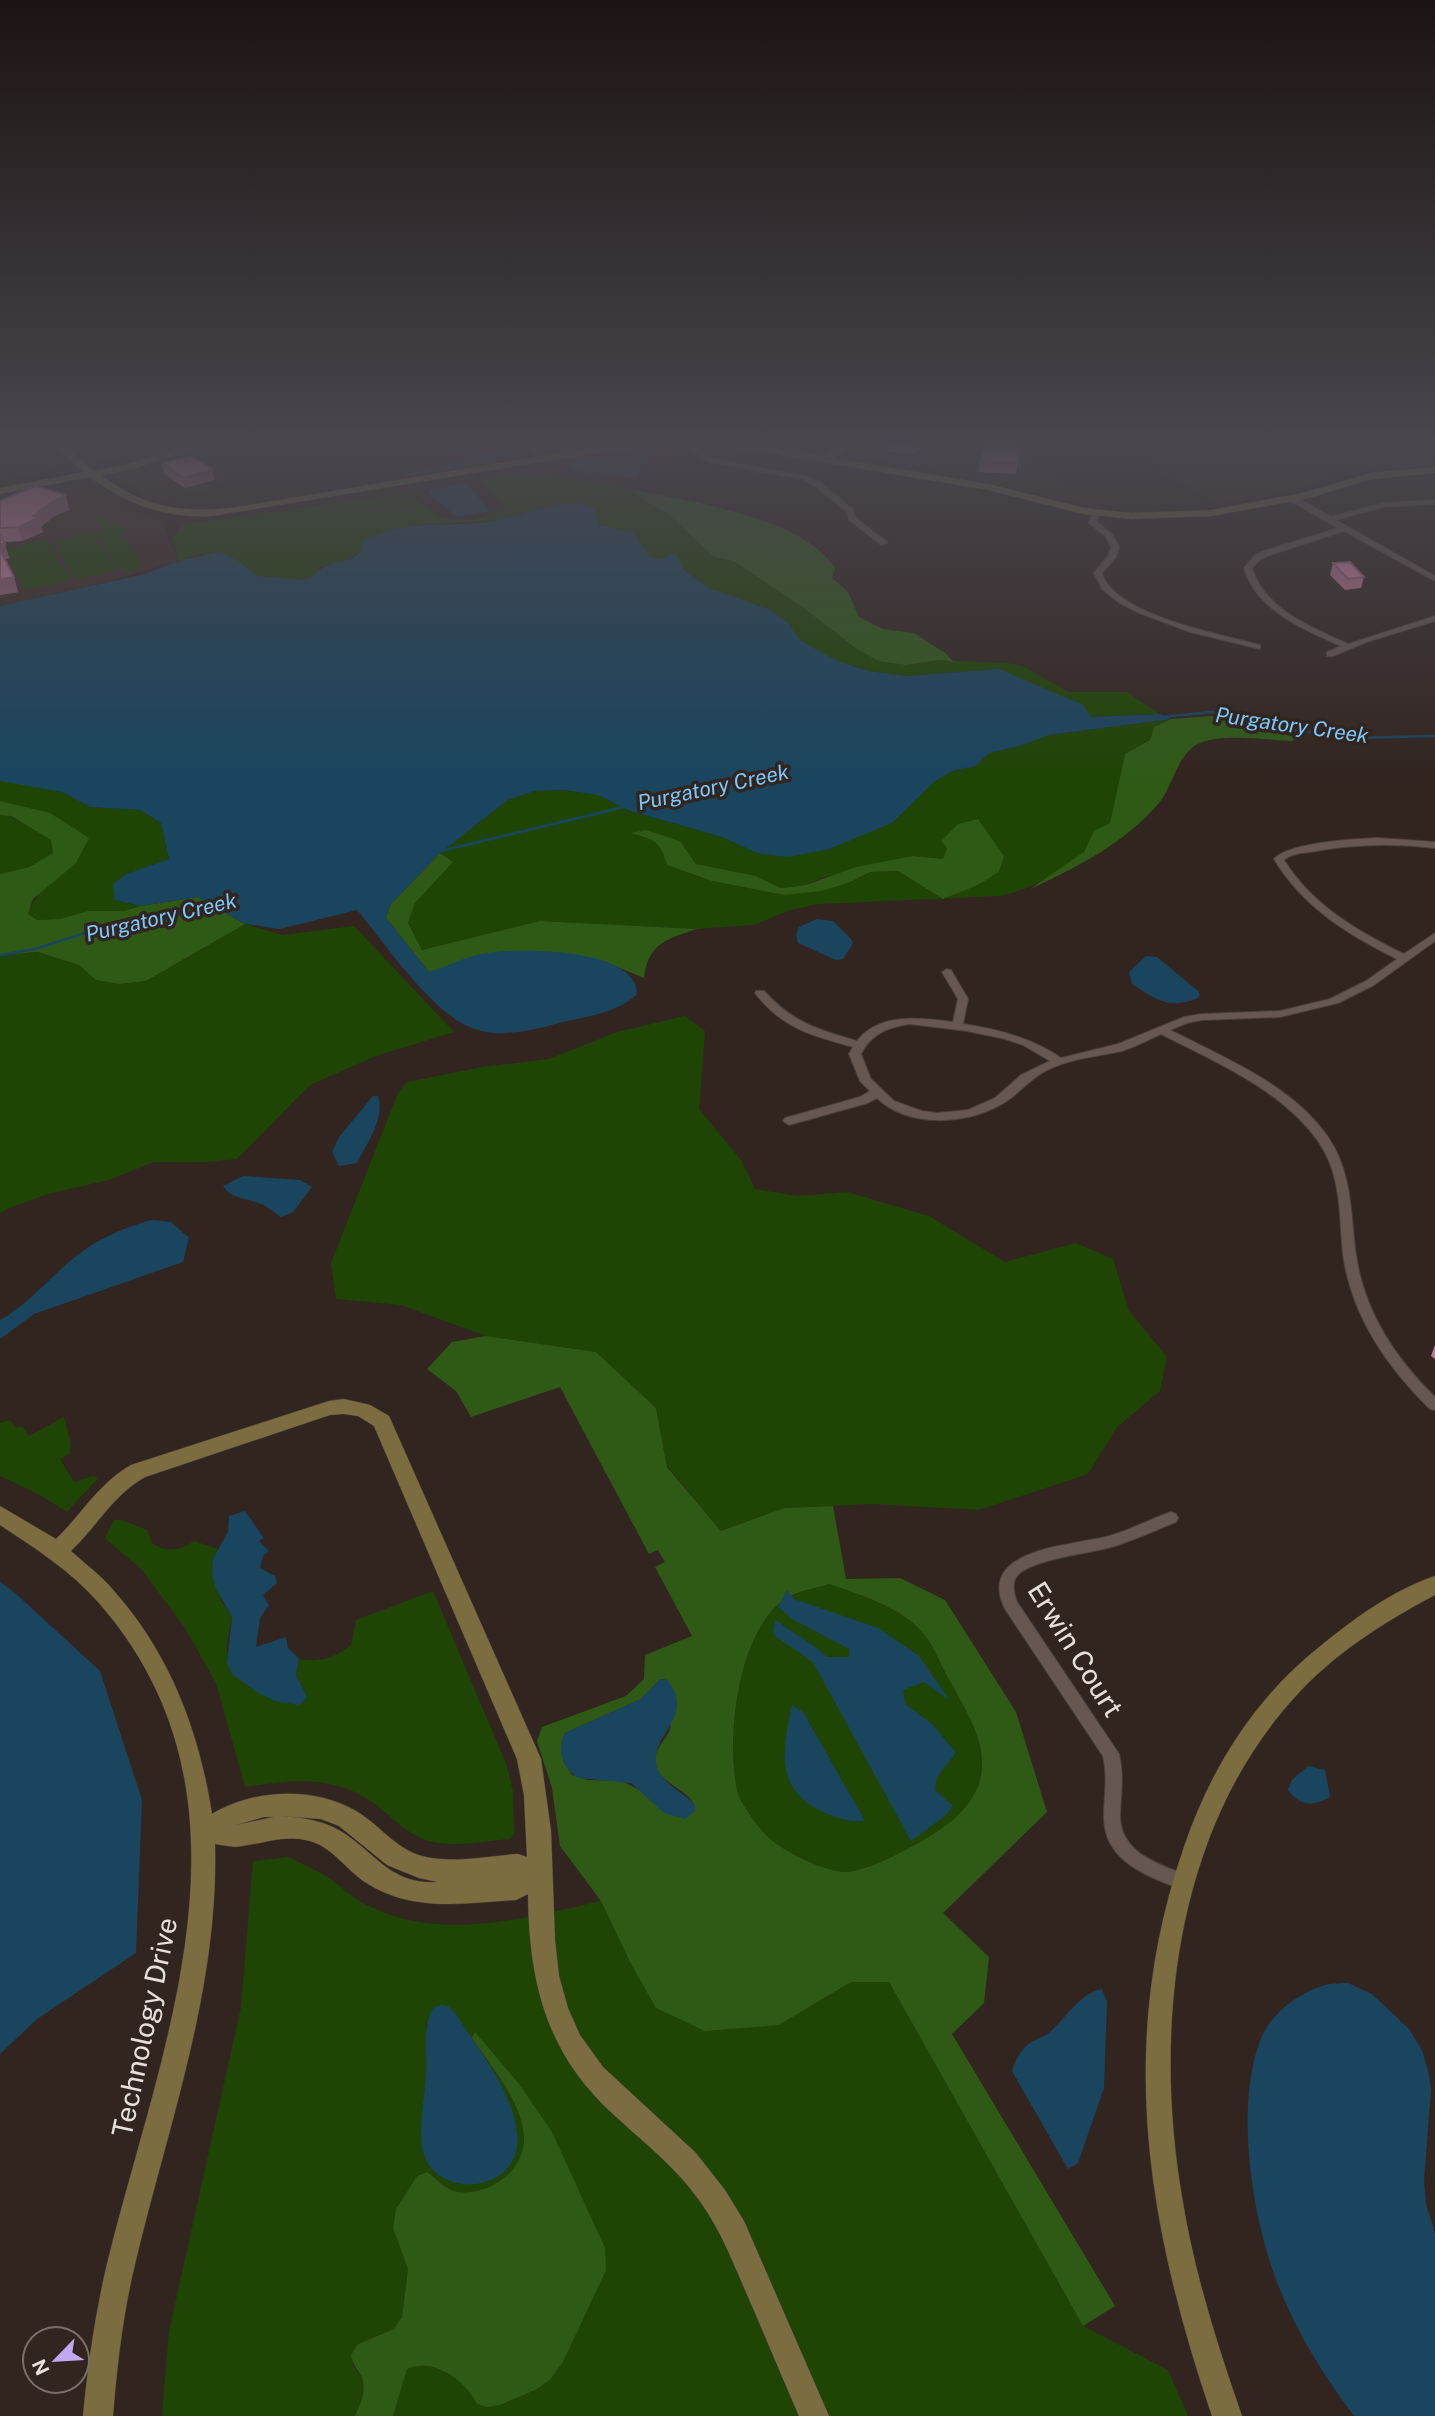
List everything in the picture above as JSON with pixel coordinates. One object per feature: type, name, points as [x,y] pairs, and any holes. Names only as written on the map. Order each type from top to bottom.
[{"type":"street","points":[[1113,553],[1098,573],[1102,585],[1152,618],[1257,647]]},
{"type":"street","points":[[1266,553],[1248,568],[1249,575],[1258,589],[1283,611],[1347,646]]},
{"type":"street","points":[[1389,553],[1435,579]]},
{"type":"street","points":[[1330,654],[1435,618]]},
{"type":"street","points":[[1404,958],[1316,905],[1279,859],[1295,852],[1346,842],[1388,841],[1435,845]]},
{"type":"street","points":[[1058,1061],[1049,1053],[1025,1041],[910,1021],[893,1023],[867,1035],[855,1054],[858,1065],[876,1093],[890,1104],[920,1115],[937,1117],[970,1113],[999,1101],[1036,1071],[1058,1061],[1113,1050],[1184,1020],[1280,1014],[1334,1001],[1370,983],[1435,936]]},
{"type":"street","points":[[947,972],[963,999],[957,1028]]},
{"type":"street","points":[[760,993],[776,1013],[790,1022],[814,1033],[859,1045]]},
{"type":"street","points":[[1162,1030],[1281,1097],[1322,1137],[1335,1158],[1344,1182],[1350,1254],[1355,1282],[1366,1312],[1404,1372],[1435,1405]]},
{"type":"street","points":[[789,1121],[864,1100],[876,1093]]},
{"type":"street","points":[[58,1550],[81,1528],[117,1483],[138,1471],[329,1408],[354,1406],[374,1414],[387,1429],[529,1759],[539,1813],[544,1964],[550,1992],[570,2043],[604,2090],[678,2154],[721,2207],[734,2231],[814,2416]]},
{"type":"street","name":"Technology Drive","points":[[0,1514],[33,1532],[58,1550],[107,1593],[136,1630],[162,1674],[181,1722],[195,1774],[203,1832],[204,1894],[197,1960],[110,2312],[98,2416]]},
{"type":"street","name":"Erwin Court","points":[[1171,1518],[1110,1542],[1027,1562],[1014,1569],[1006,1580],[1005,1592],[1010,1605],[1111,1754],[1116,1773],[1112,1821],[1120,1846],[1144,1866],[1184,1882]]},
{"type":"street","points":[[1227,2416],[1199,2331],[1176,2242],[1161,2137],[1157,2079],[1160,2015],[1173,1916],[1193,1850],[1230,1768],[1278,1701],[1303,1674],[1367,1624],[1435,1585]]},
{"type":"street","points":[[203,1832],[239,1836],[276,1827],[312,1830],[339,1843],[373,1874],[395,1885],[429,1894],[516,1888],[539,1874]]},
{"type":"shaded area","points":[[0,553],[175,553],[178,561],[110,581],[0,606]]},
{"type":"green space","points":[[5,553],[55,553],[71,581],[25,590]]},
{"type":"green space","points":[[59,553],[106,553],[118,571],[74,579]]},
{"type":"green space","points":[[109,553],[135,553],[144,566],[128,572],[120,571]]},
{"type":"green space","points":[[176,553],[358,553],[345,562],[319,568],[313,577],[302,580],[257,576],[240,562],[202,554],[178,561]]},
{"type":"green space","points":[[647,553],[709,553],[714,557],[734,561],[801,606],[857,649],[906,665],[940,660],[1009,663],[1025,667],[1068,692],[1127,692],[1160,714],[1091,717],[999,669],[907,676],[868,671],[838,661],[801,641],[788,623],[771,610],[709,588],[664,558],[651,558]]},
{"type":"green space","points":[[709,553],[821,553],[835,568],[832,578],[848,592],[859,617],[883,629],[914,633],[954,662],[940,660],[906,665],[879,661],[857,649],[801,606],[734,561],[714,557]]},
{"type":"green space","points":[[1211,716],[1301,736],[1292,741],[1216,739],[1196,745],[1184,757],[1168,789],[1146,817],[1099,853],[1030,889],[1084,852],[1094,831],[1110,823],[1125,754],[1150,740],[1154,727],[1171,719]]},
{"type":"green space","points":[[1171,719],[1154,727],[1150,740],[1125,754],[1110,823],[1094,835],[1086,849],[1073,862],[1054,875],[1011,893],[1000,896],[944,898],[978,885],[999,872],[1004,856],[977,820],[941,840],[947,848],[943,859],[913,856],[825,877],[806,885],[781,888],[756,876],[696,864],[680,841],[646,830],[662,849],[667,865],[712,881],[784,895],[848,883],[870,872],[898,871],[942,899],[819,904],[790,910],[754,925],[697,929],[540,921],[422,950],[408,923],[414,903],[453,862],[440,853],[508,800],[535,791],[563,790],[598,795],[630,811],[722,837],[757,853],[892,823],[934,782],[952,771],[976,766],[989,753],[1020,746],[1049,735]]},
{"type":"green space","points":[[0,780],[62,792],[90,807],[140,810],[161,823],[169,859],[126,874],[116,900],[140,906],[125,911],[88,911],[60,919],[37,920],[28,914],[46,885],[88,838],[0,801]]},
{"type":"green space","points":[[0,801],[50,813],[89,838],[76,863],[33,899],[28,914],[37,920],[60,919],[88,911],[125,911],[198,897],[245,924],[146,981],[119,984],[96,980],[79,965],[38,952],[0,955],[0,874],[29,867],[53,853],[51,840],[11,816],[0,815]]},
{"type":"green space","points":[[0,815],[10,816],[52,840],[53,853],[29,867],[0,874]]},
{"type":"green space","points":[[978,819],[1004,856],[999,872],[978,885],[943,899],[898,871],[870,872],[848,883],[821,891],[784,895],[712,881],[667,865],[662,850],[655,842],[631,833],[646,830],[680,841],[696,864],[756,876],[781,888],[806,885],[856,867],[913,856],[943,859],[947,848],[941,841],[958,824]]},
{"type":"green space","points":[[440,853],[453,862],[415,903],[408,923],[422,950],[540,921],[697,929],[661,944],[650,957],[644,978],[603,961],[429,972],[386,918],[390,905]]},
{"type":"green space","points":[[245,924],[283,935],[354,926],[454,1032],[376,1056],[310,1085],[237,1159],[154,1162],[109,1180],[48,1194],[0,1214],[0,955],[38,952],[79,965],[96,980],[119,984],[146,981]]},
{"type":"green space","points":[[685,1016],[705,1031],[699,1109],[741,1160],[755,1189],[798,1196],[847,1192],[929,1216],[1005,1262],[1076,1243],[1113,1259],[1129,1311],[1167,1357],[1160,1391],[1117,1427],[1088,1474],[979,1510],[873,1504],[784,1508],[721,1531],[667,1466],[656,1408],[596,1352],[486,1336],[401,1305],[336,1299],[331,1263],[398,1093],[407,1082],[482,1067],[549,1059],[617,1032]]},
{"type":"green space","points":[[486,1336],[596,1352],[656,1408],[667,1467],[721,1531],[784,1508],[833,1506],[846,1579],[900,1578],[945,1600],[1016,1712],[1047,1812],[943,1913],[989,1957],[984,2003],[952,2034],[1115,2306],[1083,2326],[889,1982],[851,1982],[779,2025],[705,2031],[656,2008],[601,1901],[560,1846],[552,1788],[537,1741],[542,1727],[626,1696],[644,1679],[645,1655],[692,1636],[655,1567],[665,1562],[658,1550],[649,1554],[560,1387],[471,1417],[456,1391],[427,1369],[452,1342]],"holes":[[[829,1584],[891,1608],[922,1632],[969,1716],[981,1752],[982,1770],[977,1788],[967,1805],[949,1823],[914,1846],[884,1861],[844,1872],[804,1859],[768,1837],[740,1798],[734,1772],[733,1745],[739,1687],[746,1659],[757,1633],[771,1612],[788,1597]],[[660,1679],[667,1680],[671,1724],[656,1753],[655,1763],[663,1777],[689,1798],[695,1811],[622,1781],[588,1780],[572,1775],[563,1761],[565,1733],[641,1699]]]},
{"type":"green space","points":[[64,1417],[70,1440],[70,1454],[60,1459],[74,1482],[93,1476],[98,1478],[67,1512],[38,1494],[0,1476],[0,1423],[10,1420],[16,1428],[22,1426],[29,1436]]},
{"type":"green space","points":[[114,1520],[122,1520],[147,1530],[152,1543],[163,1548],[179,1549],[194,1541],[220,1550],[213,1559],[221,1600],[232,1617],[227,1653],[233,1675],[300,1705],[307,1697],[296,1675],[299,1659],[320,1660],[339,1653],[351,1645],[356,1620],[433,1591],[507,1766],[513,1792],[514,1834],[510,1839],[464,1844],[440,1843],[412,1833],[366,1798],[337,1786],[292,1781],[245,1787],[216,1683],[185,1628],[142,1570],[105,1538]]},
{"type":"green space","points":[[829,1584],[891,1608],[922,1632],[969,1716],[981,1752],[982,1770],[977,1788],[967,1805],[949,1823],[914,1846],[884,1861],[844,1872],[804,1859],[768,1837],[740,1798],[734,1772],[733,1745],[739,1687],[746,1659],[757,1633],[771,1612],[788,1597]]},
{"type":"green space","points":[[288,1857],[326,1876],[365,1904],[393,1916],[422,1922],[482,1924],[601,1901],[630,1962],[779,2025],[851,1982],[889,1982],[1083,2326],[1168,2370],[1188,2416],[393,2416],[407,2368],[427,2366],[437,2369],[456,2379],[477,2404],[500,2405],[535,2390],[550,2380],[563,2362],[576,2331],[552,2132],[472,2038],[518,2111],[524,2137],[523,2149],[512,2170],[482,2190],[458,2192],[446,2187],[427,2172],[417,2176],[396,2209],[393,2228],[408,2269],[402,2317],[394,2329],[358,2344],[353,2365],[361,2377],[363,2390],[355,2416],[162,2416],[169,2331],[241,2007],[253,1861]],"holes":[[[426,2022],[516,2151],[422,2139],[427,2067]]]},
{"type":"green space","points":[[475,2032],[519,2084],[552,2132],[605,2248],[606,2270],[563,2362],[550,2380],[535,2390],[500,2405],[487,2407],[477,2404],[465,2387],[447,2373],[437,2368],[417,2366],[407,2369],[393,2416],[355,2416],[363,2386],[351,2355],[358,2344],[394,2329],[402,2317],[408,2269],[393,2228],[396,2209],[417,2176],[427,2172],[446,2187],[458,2192],[482,2190],[512,2170],[523,2149],[524,2137],[518,2111],[504,2084],[472,2038]]},
{"type":"water","points":[[217,553],[240,562],[257,576],[302,580],[313,577],[324,567],[359,553],[647,553],[651,558],[664,558],[671,554],[678,556],[682,568],[709,588],[771,610],[788,623],[801,641],[838,661],[868,671],[907,676],[999,669],[1083,705],[1091,717],[1160,714],[1171,719],[1049,735],[1020,746],[989,753],[976,766],[952,771],[934,782],[892,823],[829,849],[788,857],[757,853],[722,837],[630,811],[598,795],[563,790],[535,791],[508,800],[440,853],[390,905],[386,918],[429,972],[486,953],[548,951],[598,959],[618,967],[632,979],[637,994],[621,1006],[602,1013],[531,1030],[499,1033],[478,1030],[462,1023],[428,996],[357,910],[280,929],[245,924],[198,897],[140,906],[115,900],[113,884],[126,874],[169,859],[161,823],[140,810],[90,807],[62,792],[0,781],[0,606],[145,574],[178,561]]},
{"type":"water","points":[[817,919],[833,921],[851,939],[853,943],[843,959],[836,960],[798,943],[796,935],[799,927]]},
{"type":"water","points":[[1146,956],[1157,957],[1198,991],[1198,998],[1188,1002],[1163,1002],[1132,984],[1129,972]]},
{"type":"water","points":[[373,1096],[378,1096],[380,1105],[370,1139],[357,1163],[339,1166],[332,1152],[339,1137]]},
{"type":"water","points":[[243,1176],[300,1180],[312,1187],[293,1212],[281,1217],[261,1204],[230,1193],[223,1186]]},
{"type":"water","points":[[152,1220],[171,1222],[189,1238],[183,1262],[34,1314],[0,1339],[0,1320],[30,1299],[75,1257],[112,1234]]},
{"type":"water","points":[[245,1511],[264,1538],[259,1541],[269,1551],[263,1556],[260,1568],[275,1576],[277,1583],[263,1595],[269,1605],[260,1618],[256,1647],[286,1637],[288,1648],[299,1659],[296,1675],[307,1697],[300,1705],[275,1701],[258,1693],[233,1675],[227,1663],[232,1617],[215,1587],[213,1559],[228,1532],[229,1516]]},
{"type":"water","points":[[0,1582],[100,1671],[142,1800],[136,1953],[37,2019],[0,2054]]},
{"type":"water","points":[[787,1590],[794,1599],[878,1628],[919,1656],[949,1700],[924,1682],[903,1690],[905,1704],[932,1724],[956,1753],[937,1777],[935,1790],[953,1806],[945,1816],[911,1841],[814,1664],[773,1634],[775,1619],[827,1657],[849,1657],[849,1649],[792,1619],[778,1607]]},
{"type":"water","points":[[660,1679],[667,1680],[675,1693],[677,1705],[675,1716],[659,1746],[657,1767],[664,1779],[695,1806],[695,1811],[685,1819],[664,1813],[631,1783],[578,1778],[568,1770],[562,1758],[561,1745],[565,1733],[641,1699]]},
{"type":"water","points":[[792,1705],[803,1712],[865,1821],[847,1820],[825,1813],[805,1801],[795,1790],[785,1765],[786,1736]]},
{"type":"water","points":[[1308,1766],[1325,1770],[1330,1797],[1307,1803],[1297,1799],[1288,1790],[1292,1780]]},
{"type":"water","points":[[1348,1983],[1372,1994],[1409,2029],[1422,2050],[1429,2074],[1431,2090],[1424,2181],[1426,2204],[1435,2233],[1435,2416],[1354,2416],[1314,2357],[1288,2309],[1271,2265],[1255,2202],[1250,2168],[1248,2100],[1252,2069],[1260,2041],[1277,2014],[1294,2000],[1325,1985]]},
{"type":"water","points":[[1102,1989],[1107,2002],[1104,2088],[1078,2163],[1068,2169],[1012,2071],[1026,2046],[1050,2032],[1087,1995]]},
{"type":"water","points":[[448,2006],[456,2014],[484,2056],[501,2085],[514,2116],[517,2132],[516,2152],[508,2168],[495,2178],[479,2184],[462,2184],[446,2179],[433,2170],[422,2147],[426,2031],[434,2007]]},
{"type":"building","points":[[0,553],[1,553],[14,577],[0,579]]},
{"type":"building","points":[[1350,562],[1364,577],[1348,579],[1333,563]]},
{"type":"waterway","name":"Purgatory Creek","points":[[1161,717],[1212,712],[1273,727],[1352,738],[1435,736]]},
{"type":"waterway","name":"Purgatory Creek","points":[[441,851],[628,806]]},
{"type":"waterway","name":"Purgatory Creek","points":[[0,955],[35,949],[91,931],[152,921],[216,906]]}]
